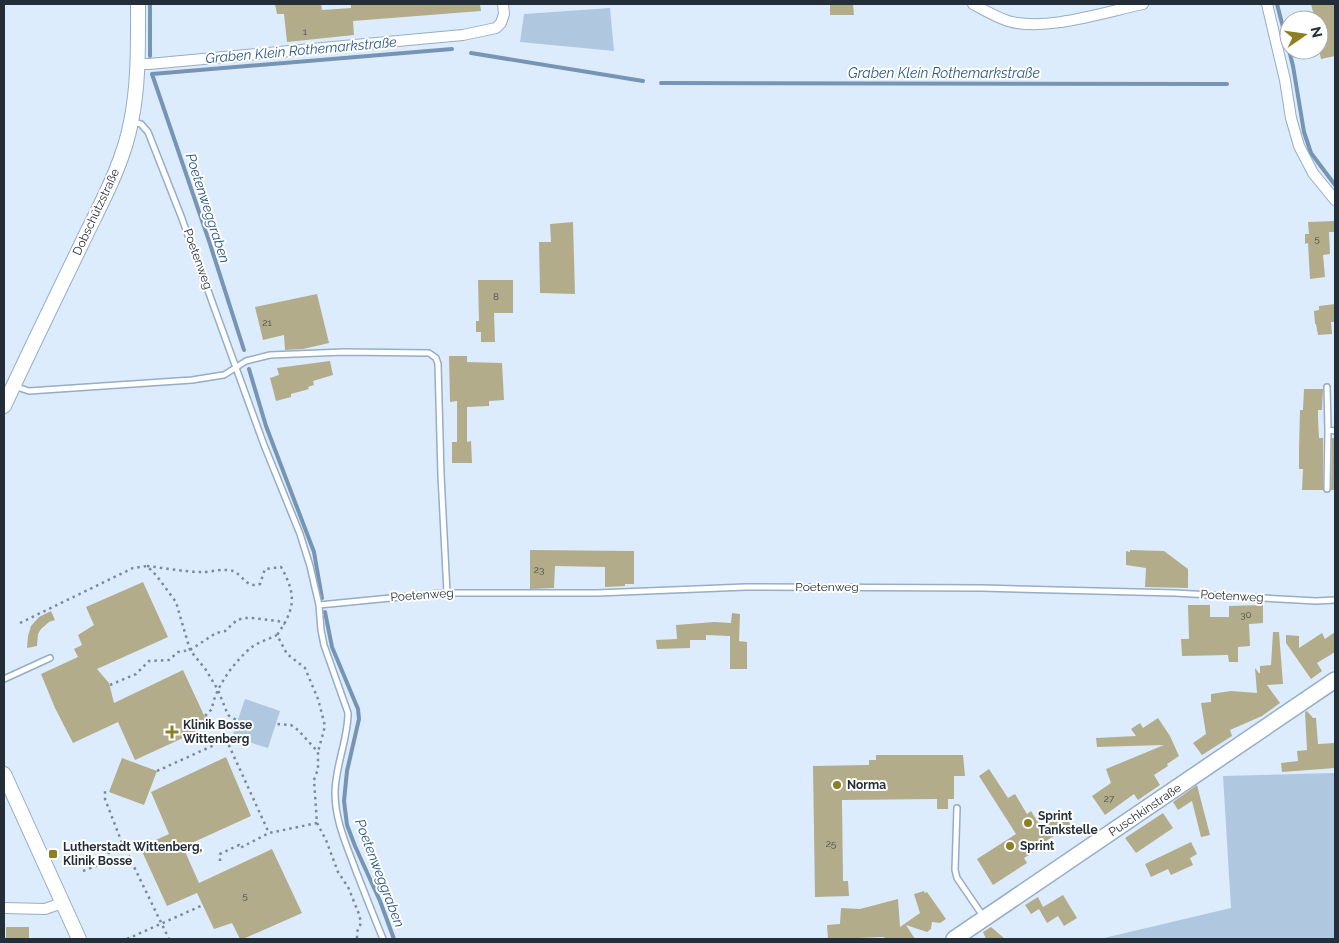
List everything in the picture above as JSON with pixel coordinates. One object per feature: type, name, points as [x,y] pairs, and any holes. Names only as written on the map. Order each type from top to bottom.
[{"type":"main road","name":"Puschkinstraße","points":[[954,939],[1335,680]]},
{"type":"street","name":"Dobschützstraße","points":[[4,406],[111,181],[131,122],[137,64],[138,4]]},
{"type":"street","points":[[137,64],[273,54],[463,35],[496,28],[501,23],[504,14],[503,4]]},
{"type":"street","points":[[973,4],[1009,21],[1032,24],[1070,20],[1142,4]]},
{"type":"street","points":[[1267,4],[1285,80],[1291,118],[1299,146],[1313,172],[1335,200]]},
{"type":"street","points":[[4,774],[80,939]]},
{"type":"street","points":[[4,908],[45,909],[62,903]]},
{"type":"lane","name":"Poetenweg","points":[[131,122],[141,124],[148,132],[237,366],[264,445],[300,534],[310,566],[319,605],[324,645],[348,713],[348,725],[337,771],[335,793],[337,817],[344,840],[383,939]]},
{"type":"lane","points":[[13,386],[30,391],[192,380],[224,375],[237,366],[258,357],[309,352],[429,353],[436,358],[438,364],[440,475],[447,593]]},
{"type":"lane","points":[[1327,388],[1327,489]]},
{"type":"lane","points":[[1328,430],[1335,431]]},
{"type":"lane","name":"Poetenweg","points":[[319,605],[396,596],[447,593],[597,592],[746,587],[935,588],[1175,593],[1300,601],[1335,600]]},
{"type":"lane","points":[[4,678],[50,658]]},
{"type":"lane","points":[[957,808],[955,870],[957,878],[984,918]]},
{"type":"path","points":[[146,566],[156,575],[176,602],[190,650],[206,670],[218,690],[228,715],[238,721]]},
{"type":"path","points":[[20,623],[133,568],[146,566],[201,572],[232,571],[243,578],[249,585],[255,586],[260,584],[265,569],[281,567],[290,582],[292,603],[289,618],[277,635],[253,646],[237,663],[213,699],[212,709],[204,716]]},
{"type":"path","points":[[110,685],[136,674],[148,661],[169,660],[178,652],[190,650],[216,633],[226,631],[237,620],[244,618],[278,621],[285,624]]},
{"type":"path","points":[[277,635],[287,654],[305,668],[318,699],[325,726],[318,752],[318,769],[314,780],[317,823],[359,914],[362,923],[357,932],[357,939]]},
{"type":"path","points":[[276,724],[291,725],[318,752]]},
{"type":"path","points":[[157,771],[232,736]]},
{"type":"path","points":[[226,739],[269,833]]},
{"type":"path","points":[[105,791],[105,799],[122,843],[169,939]]},
{"type":"path","points":[[220,862],[220,854],[239,845],[240,848],[269,833],[317,823]]},
{"type":"path","points":[[83,872],[104,863],[112,846],[122,843]]},
{"type":"path","points":[[127,939],[203,905]]},
{"type":"shaded area","points":[[610,8],[614,51],[520,42],[524,14]]},
{"type":"shaded area","points":[[245,699],[280,711],[268,748],[232,737]]},
{"type":"shaded area","points":[[1335,773],[1335,939],[1104,938],[1231,908],[1223,776]]},
{"type":"building","points":[[275,4],[321,4],[322,10],[351,8],[351,4],[480,4],[481,11],[353,21],[354,35],[287,42],[284,14],[277,14]]},
{"type":"building","points":[[830,4],[853,4],[854,15],[830,15]]},
{"type":"building","points":[[1311,4],[1335,4],[1335,56],[1329,57],[1329,10],[1312,10]]},
{"type":"building","points":[[1335,221],[1335,232],[1329,232],[1330,254],[1323,255],[1325,277],[1310,279],[1308,243],[1305,244],[1305,234],[1309,234],[1308,222]]},
{"type":"building","points":[[573,222],[575,294],[540,293],[539,242],[551,242],[550,224]]},
{"type":"building","points":[[478,280],[513,280],[513,313],[494,313],[495,342],[481,342],[481,332],[476,332],[476,321],[479,321]]},
{"type":"building","points":[[317,294],[329,343],[303,349],[285,350],[284,335],[263,340],[255,307]]},
{"type":"building","points":[[1335,304],[1335,322],[1331,322],[1332,334],[1318,335],[1314,311],[1319,310],[1319,306]]},
{"type":"building","points":[[449,356],[467,356],[467,362],[502,363],[504,400],[489,401],[489,406],[467,407],[467,442],[471,441],[472,463],[452,463],[452,442],[457,442],[457,401],[450,402]]},
{"type":"building","points":[[330,361],[333,375],[313,381],[314,385],[308,387],[309,389],[276,401],[270,378],[279,375],[277,368]]},
{"type":"building","points":[[1304,389],[1323,389],[1322,410],[1318,410],[1318,419],[1319,438],[1323,438],[1323,490],[1302,490],[1303,469],[1299,469],[1299,449],[1300,410],[1303,410]]},
{"type":"building","points":[[1332,438],[1335,438],[1335,490],[1331,490]]},
{"type":"building","points":[[530,550],[634,551],[634,584],[605,587],[605,567],[555,566],[554,588],[530,589]]},
{"type":"building","points":[[1130,550],[1164,551],[1188,569],[1188,588],[1145,587],[1146,568],[1126,565],[1126,551],[1130,552]]},
{"type":"building","points":[[143,582],[168,637],[97,669],[109,683],[114,703],[183,670],[209,726],[135,760],[118,722],[73,743],[55,708],[41,674],[78,657],[74,649],[82,645],[78,635],[94,625],[86,607]]},
{"type":"building","points":[[1188,605],[1210,605],[1210,617],[1229,617],[1229,606],[1263,605],[1263,623],[1249,624],[1250,646],[1238,647],[1238,662],[1229,662],[1228,655],[1182,656],[1181,639],[1189,639]]},
{"type":"building","points":[[51,611],[55,620],[49,622],[41,629],[38,634],[37,646],[27,648],[31,626],[39,617]]},
{"type":"building","points":[[732,613],[740,614],[739,641],[747,642],[747,669],[730,669],[730,636],[706,635],[706,640],[690,640],[690,648],[657,649],[656,640],[677,639],[676,625],[714,622],[731,623]]},
{"type":"building","points":[[1273,632],[1279,632],[1283,684],[1267,685],[1280,703],[1262,716],[1230,730],[1232,736],[1202,755],[1193,743],[1206,734],[1201,703],[1211,702],[1211,694],[1231,691],[1257,693],[1255,668],[1260,673],[1260,666],[1271,665]]},
{"type":"building","points":[[1335,632],[1335,652],[1317,663],[1322,671],[1311,679],[1286,643],[1286,635],[1299,636],[1299,648],[1322,633],[1325,639]]},
{"type":"building","points":[[1307,711],[1313,718],[1316,718],[1318,744],[1335,743],[1335,768],[1282,772],[1281,763],[1298,761],[1297,751],[1307,750],[1305,712]]},
{"type":"building","points":[[1158,718],[1170,736],[1179,756],[1154,775],[1160,785],[1138,800],[1134,794],[1105,815],[1092,796],[1111,783],[1106,769],[1164,745],[1097,747],[1096,738],[1136,736],[1131,729],[1140,723],[1143,728]]},
{"type":"building","points":[[876,755],[963,755],[965,776],[954,776],[954,799],[948,799],[948,809],[937,809],[937,799],[842,800],[843,881],[848,881],[849,896],[815,897],[813,766],[869,765],[869,760],[876,760]]},
{"type":"building","points":[[226,757],[251,816],[183,847],[199,883],[272,849],[302,913],[243,939],[240,939],[232,923],[214,929],[197,893],[167,906],[140,847],[169,834],[151,792]]},
{"type":"building","points":[[122,758],[157,771],[144,805],[109,792]]},
{"type":"building","points":[[989,769],[1008,798],[1015,794],[1027,814],[1031,811],[1041,827],[1064,813],[1072,827],[1033,849],[1035,851],[1024,858],[1027,863],[993,885],[977,859],[1016,834],[979,776]]},
{"type":"building","points":[[1197,785],[1210,835],[1201,837],[1192,801],[1178,810],[1173,802]]},
{"type":"building","points":[[1163,813],[1173,828],[1136,853],[1125,838]]},
{"type":"building","points":[[1191,842],[1197,854],[1190,858],[1193,865],[1171,875],[1168,869],[1151,877],[1145,864]]},
{"type":"building","points":[[924,891],[925,893],[927,892],[946,919],[940,923],[932,922],[931,929],[927,932],[906,925],[915,939],[882,939],[885,937],[828,939],[827,925],[840,924],[841,908],[860,909],[898,899],[900,927],[920,913],[914,894]]},
{"type":"building","points":[[1063,895],[1077,918],[1064,926],[1058,916],[1047,923],[1039,909],[1031,914],[1025,905],[1038,897],[1043,907]]},
{"type":"building","points":[[6,927],[29,927],[29,939],[6,939]]},
{"type":"building","points":[[991,927],[1005,939],[986,939],[983,932]]},
{"type":"waterway","name":"Poetenweggraben","points":[[150,4],[150,56]]},
{"type":"waterway","points":[[1277,4],[1293,66],[1304,132],[1311,153],[1335,185]]},
{"type":"waterway","name":"Graben Klein Rothemarkstraße","points":[[244,350],[152,74],[452,49]]},
{"type":"waterway","points":[[471,53],[643,81]]},
{"type":"waterway","name":"Graben Klein Rothemarkstraße","points":[[661,83],[1227,84]]},
{"type":"waterway","name":"Poetenweggraben","points":[[249,369],[266,426],[314,552],[322,598]]},
{"type":"waterway","name":"Poetenweggraben","points":[[325,612],[332,647],[358,709],[359,719],[347,771],[344,801],[347,825],[380,901],[394,939]]},
{"type":"place","name":"Klinik Bosse Wittenberg","points":[[172,732]]},
{"type":"place","name":"Norma","points":[[837,785]]},
{"type":"place","name":"Sprint Tankstelle","points":[[1028,823]]},
{"type":"place","name":"Sprint","points":[[1010,846]]},
{"type":"place","name":"Lutherstadt Wittenberg, Klinik Bosse","points":[[53,854]]}]
